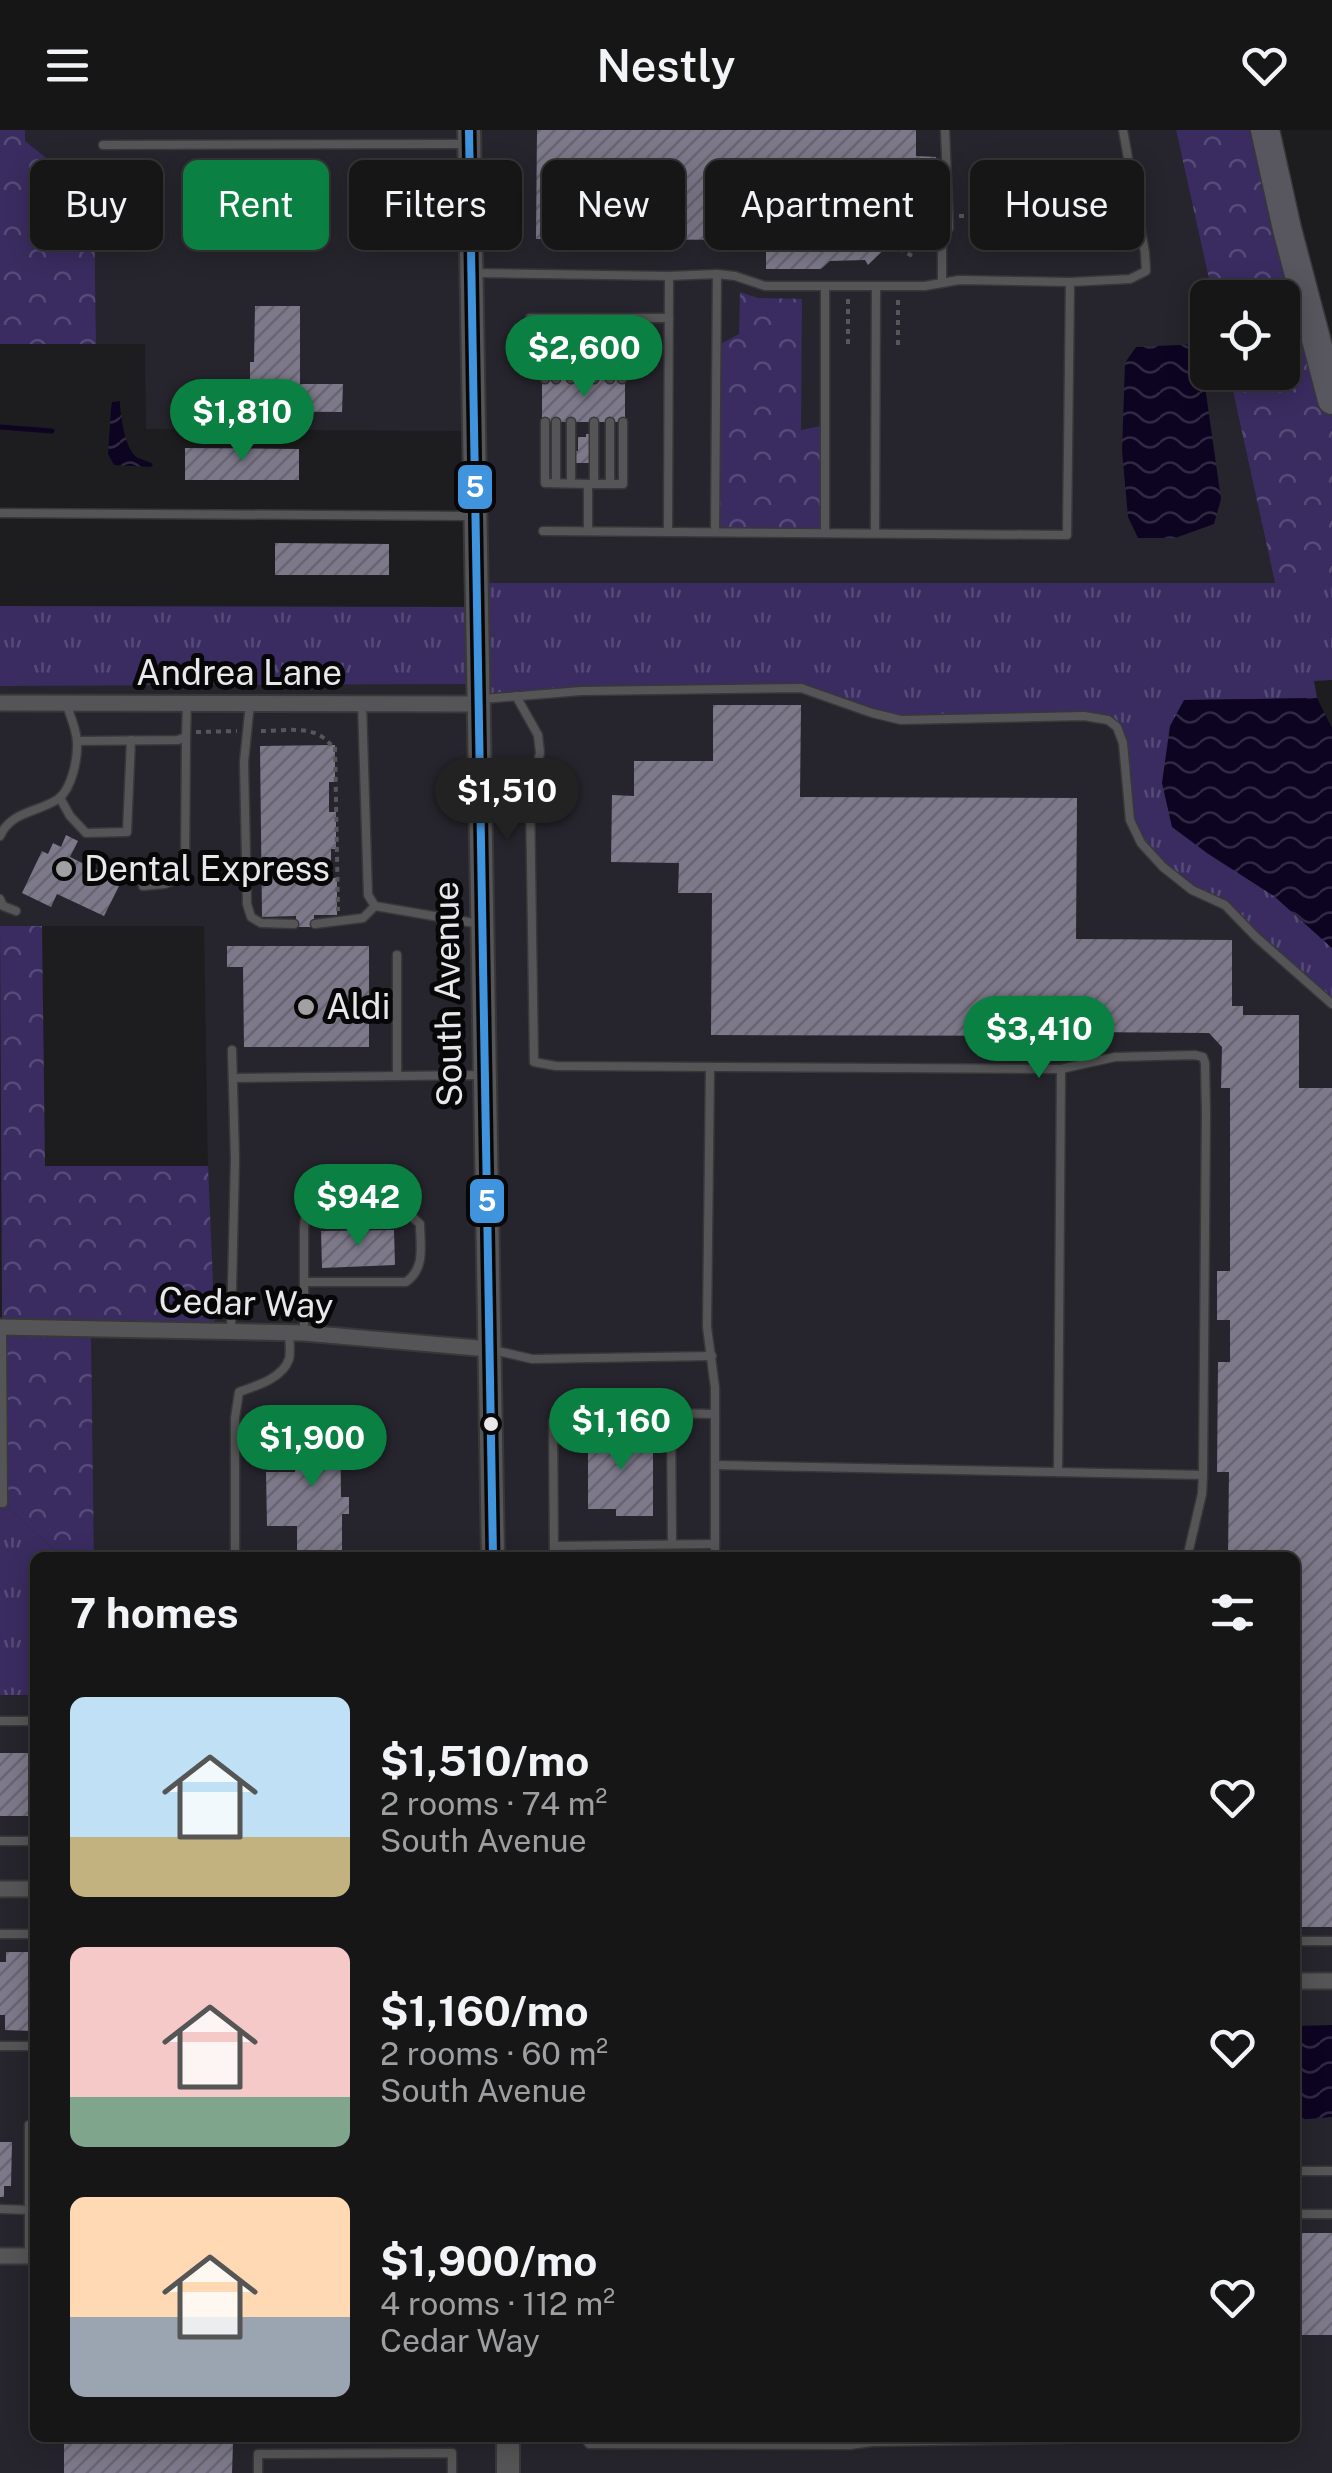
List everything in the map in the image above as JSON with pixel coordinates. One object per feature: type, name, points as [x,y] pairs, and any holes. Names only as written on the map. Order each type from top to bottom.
[{"type":"highway","points":[[1265,130],[1332,400]]},
{"type":"main road","name":"South Avenue","points":[[469,137],[493,1552]]},
{"type":"main road","points":[[508,2442],[508,2473]]},
{"type":"street","name":"Andrea Lane","points":[[0,702],[478,702]]},
{"type":"street","name":"Cedar Way","points":[[1,1328],[231,1330],[489,1349]]},
{"type":"street","points":[[0,1888],[30,1889]]},
{"type":"street","points":[[1300,1980],[1332,1981]]},
{"type":"street","points":[[0,2256],[30,2256]]},
{"type":"lane","points":[[217,130],[217,143]]},
{"type":"lane","points":[[369,130],[369,143]]},
{"type":"lane","points":[[942,283],[942,237],[948,228],[945,130]]},
{"type":"lane","points":[[471,273],[717,274],[765,286],[825,287],[924,286],[959,280],[1130,279],[1146,271],[1123,130]]},
{"type":"lane","points":[[102,145],[369,143],[469,137]]},
{"type":"lane","points":[[714,532],[717,274]]},
{"type":"lane","points":[[668,530],[670,276]]},
{"type":"lane","points":[[543,531],[1066,536],[1070,282]]},
{"type":"lane","points":[[875,533],[876,286]]},
{"type":"lane","points":[[825,287],[825,533]]},
{"type":"lane","points":[[530,318],[669,318]]},
{"type":"lane","points":[[587,318],[594,379]]},
{"type":"lane","points":[[545,379],[545,361],[622,361],[622,379]]},
{"type":"lane","points":[[556,361],[556,379]]},
{"type":"lane","points":[[570,361],[571,379]]},
{"type":"lane","points":[[610,361],[610,379]]},
{"type":"lane","points":[[545,422],[545,483],[623,484],[623,422]]},
{"type":"lane","points":[[556,422],[556,483]]},
{"type":"lane","points":[[571,422],[571,483]]},
{"type":"lane","points":[[588,531],[594,422]]},
{"type":"lane","points":[[610,422],[610,484]]},
{"type":"lane","points":[[0,513],[476,516]]},
{"type":"lane","points":[[478,702],[581,691],[801,688],[902,720],[1084,716],[1108,720],[1117,727],[1124,743],[1130,820],[1141,843],[1162,867],[1192,890],[1225,905],[1332,1004]]},
{"type":"lane","points":[[516,696],[538,735],[540,753],[530,797],[534,1062],[556,1066],[1061,1069],[1115,1057],[1203,1058],[1202,1494],[1188,1552]]},
{"type":"lane","points":[[0,836],[4,826],[22,814],[60,798],[72,780],[77,741],[66,702]]},
{"type":"lane","points":[[143,886],[182,877],[186,866],[188,703]]},
{"type":"lane","points":[[250,703],[244,762],[247,904],[250,917],[261,923],[294,924]]},
{"type":"lane","points":[[362,704],[368,895],[375,906],[482,924]]},
{"type":"lane","points":[[77,741],[178,740],[186,734]]},
{"type":"lane","points":[[60,798],[86,833],[127,832],[130,740]]},
{"type":"lane","points":[[0,899],[3,906],[16,912]]},
{"type":"lane","points":[[315,924],[363,918],[375,906]]},
{"type":"lane","points":[[397,956],[398,1076]]},
{"type":"lane","points":[[231,1330],[235,1159],[232,1050]]},
{"type":"lane","points":[[710,1067],[707,1326],[715,1414],[715,1552]]},
{"type":"lane","points":[[1058,1472],[1061,1069]]},
{"type":"lane","points":[[232,1078],[485,1074]]},
{"type":"lane","points":[[236,1552],[235,1418],[239,1392],[278,1373],[288,1360],[304,1282],[305,1219],[314,1212],[399,1212],[409,1214],[420,1224],[421,1264],[406,1282],[304,1282]]},
{"type":"lane","points":[[0,1503],[1,1328]]},
{"type":"lane","points":[[489,1349],[532,1359],[712,1356]]},
{"type":"lane","points":[[554,1552],[553,1422],[561,1411],[715,1414]]},
{"type":"lane","points":[[671,1414],[672,1544]]},
{"type":"lane","points":[[715,1465],[1202,1475]]},
{"type":"lane","points":[[554,1546],[715,1544]]},
{"type":"lane","points":[[0,1720],[30,1720]]},
{"type":"lane","points":[[0,1842],[30,1842]]},
{"type":"lane","points":[[0,1934],[30,1934]]},
{"type":"lane","points":[[1300,1941],[1332,1941]]},
{"type":"lane","points":[[0,2046],[30,2046]]},
{"type":"lane","points":[[28,2125],[30,2225]]},
{"type":"lane","points":[[1300,2171],[1332,2171]]},
{"type":"lane","points":[[0,2209],[29,2210]]},
{"type":"lane","points":[[1300,2214],[1332,2214]]},
{"type":"lane","points":[[588,2442],[863,2442]]},
{"type":"lane","points":[[258,2473],[258,2454],[452,2453],[452,2473]]},
{"type":"path","points":[[955,216],[970,216]]},
{"type":"path","points":[[901,250],[916,258]]},
{"type":"path","points":[[898,293],[898,345]]},
{"type":"path","points":[[848,298],[848,344]]},
{"type":"path","points":[[186,734],[312,731],[335,745],[338,920]]},
{"type":"shaded area","points":[[25,130],[1176,130],[1209,280],[1190,280],[1190,390],[1233,390],[1275,583],[477,583],[474,431],[146,429],[145,344],[96,344],[95,250],[163,250],[163,160],[49,160],[25,141]]},
{"type":"shaded area","points":[[478,684],[516,696],[801,688],[1108,720],[1225,905],[1332,1004],[1332,2473],[0,2473],[0,1695],[30,1695],[30,2442],[1300,2442],[1300,1552],[94,1552],[91,1329],[208,1178],[204,926],[0,926],[0,686]]},
{"type":"green space","points":[[0,130],[25,130],[25,141],[49,160],[30,160],[30,250],[95,250],[96,344],[0,344]]},
{"type":"green space","points":[[1176,130],[1265,130],[1332,400],[1332,583],[1275,583],[1233,390],[1300,390],[1300,280],[1209,280]]},
{"type":"green space","points":[[740,292],[758,298],[802,299],[801,430],[825,425],[825,533],[715,532],[715,347],[739,334]]},
{"type":"green space","points":[[477,583],[1332,583],[1332,680],[1314,681],[1317,698],[1184,700],[1207,853],[1274,896],[1332,948],[1332,1004],[1225,905],[1192,890],[1141,843],[1130,820],[1123,743],[1108,720],[901,720],[801,688],[516,696],[478,704],[477,684],[0,686],[0,606],[476,607]]},
{"type":"green space","points":[[0,926],[42,926],[45,1166],[208,1166],[215,1330],[91,1329],[94,1552],[57,1552],[3,1503]]},
{"type":"green space","points":[[3,1503],[57,1552],[30,1552],[30,1695],[0,1695]]},
{"type":"water","points":[[1190,344],[1190,390],[1206,390],[1221,499],[1214,524],[1175,538],[1138,538],[1128,517],[1122,451],[1125,363],[1136,347]]},
{"type":"water","points":[[120,401],[130,448],[138,458],[153,464],[151,467],[114,465],[108,454],[112,402]]},
{"type":"water","points":[[1317,698],[1332,728],[1332,948],[1274,896],[1172,827],[1162,783],[1170,726],[1184,700]]},
{"type":"water","points":[[1332,2025],[1332,2117],[1300,2120],[1300,2026]]},
{"type":"building","points":[[537,130],[916,130],[916,156],[936,157],[705,160],[705,240],[685,240],[685,160],[542,160],[542,239],[536,239]]},
{"type":"building","points":[[766,250],[883,250],[868,265],[865,260],[830,261],[821,269],[766,269]]},
{"type":"building","points":[[255,306],[300,306],[300,384],[343,384],[342,412],[217,411],[217,393],[207,393],[207,384],[250,384]]},
{"type":"building","points":[[542,379],[625,379],[625,422],[542,422]]},
{"type":"building","points":[[591,434],[592,463],[574,463],[578,437]]},
{"type":"building","points":[[185,448],[299,449],[299,480],[185,480]]},
{"type":"building","points":[[275,543],[389,544],[389,575],[275,575]]},
{"type":"building","points":[[713,705],[801,705],[800,797],[1077,798],[1076,939],[1232,940],[1232,1006],[1243,1006],[1243,1015],[1299,1015],[1299,1088],[1332,1088],[1332,1927],[1300,1927],[1300,1552],[1228,1552],[1229,1472],[1217,1472],[1218,1362],[1230,1362],[1230,1320],[1217,1320],[1217,1271],[1230,1271],[1230,1088],[1221,1088],[1222,1047],[1209,1033],[711,1035],[712,893],[678,893],[679,863],[611,862],[612,795],[634,796],[634,761],[713,761]]},
{"type":"building","points":[[335,745],[335,782],[329,782],[329,812],[336,812],[331,878],[337,878],[337,915],[314,915],[314,927],[296,927],[296,916],[262,917],[260,746]]},
{"type":"building","name":"Dental Express","points":[[66,835],[78,841],[70,857],[121,882],[104,916],[57,894],[51,907],[22,893],[42,851],[48,854],[53,843],[61,847]]},
{"type":"building","name":"Aldi","points":[[227,946],[369,946],[369,1047],[244,1047],[243,967],[227,967]]},
{"type":"building","points":[[394,1230],[395,1265],[322,1268],[321,1231]]},
{"type":"building","points":[[294,1417],[340,1417],[341,1497],[349,1497],[349,1514],[342,1514],[342,1552],[297,1552],[297,1526],[267,1526],[266,1472],[295,1472]]},
{"type":"building","points":[[588,1432],[653,1432],[653,1516],[616,1516],[616,1509],[588,1509]]},
{"type":"building","points":[[0,1753],[30,1753],[30,1816],[0,1816]]},
{"type":"building","points":[[6,1952],[30,1952],[30,2031],[5,2030],[5,2015],[0,2015],[0,1962],[6,1962]]},
{"type":"building","points":[[0,2142],[12,2142],[11,2186],[4,2186],[4,2197],[0,2197]]},
{"type":"building","points":[[1300,2233],[1332,2233],[1332,2335],[1300,2335]]},
{"type":"building","points":[[64,2443],[233,2443],[232,2473],[64,2473]]},
{"type":"waterway","points":[[0,427],[52,431]]},
{"type":"transit line","name":"5","points":[[469,130],[493,1552]]},
{"type":"place","name":"Dental Express","points":[[64,869]]},
{"type":"place","name":"Aldi","points":[[306,1007]]}]
